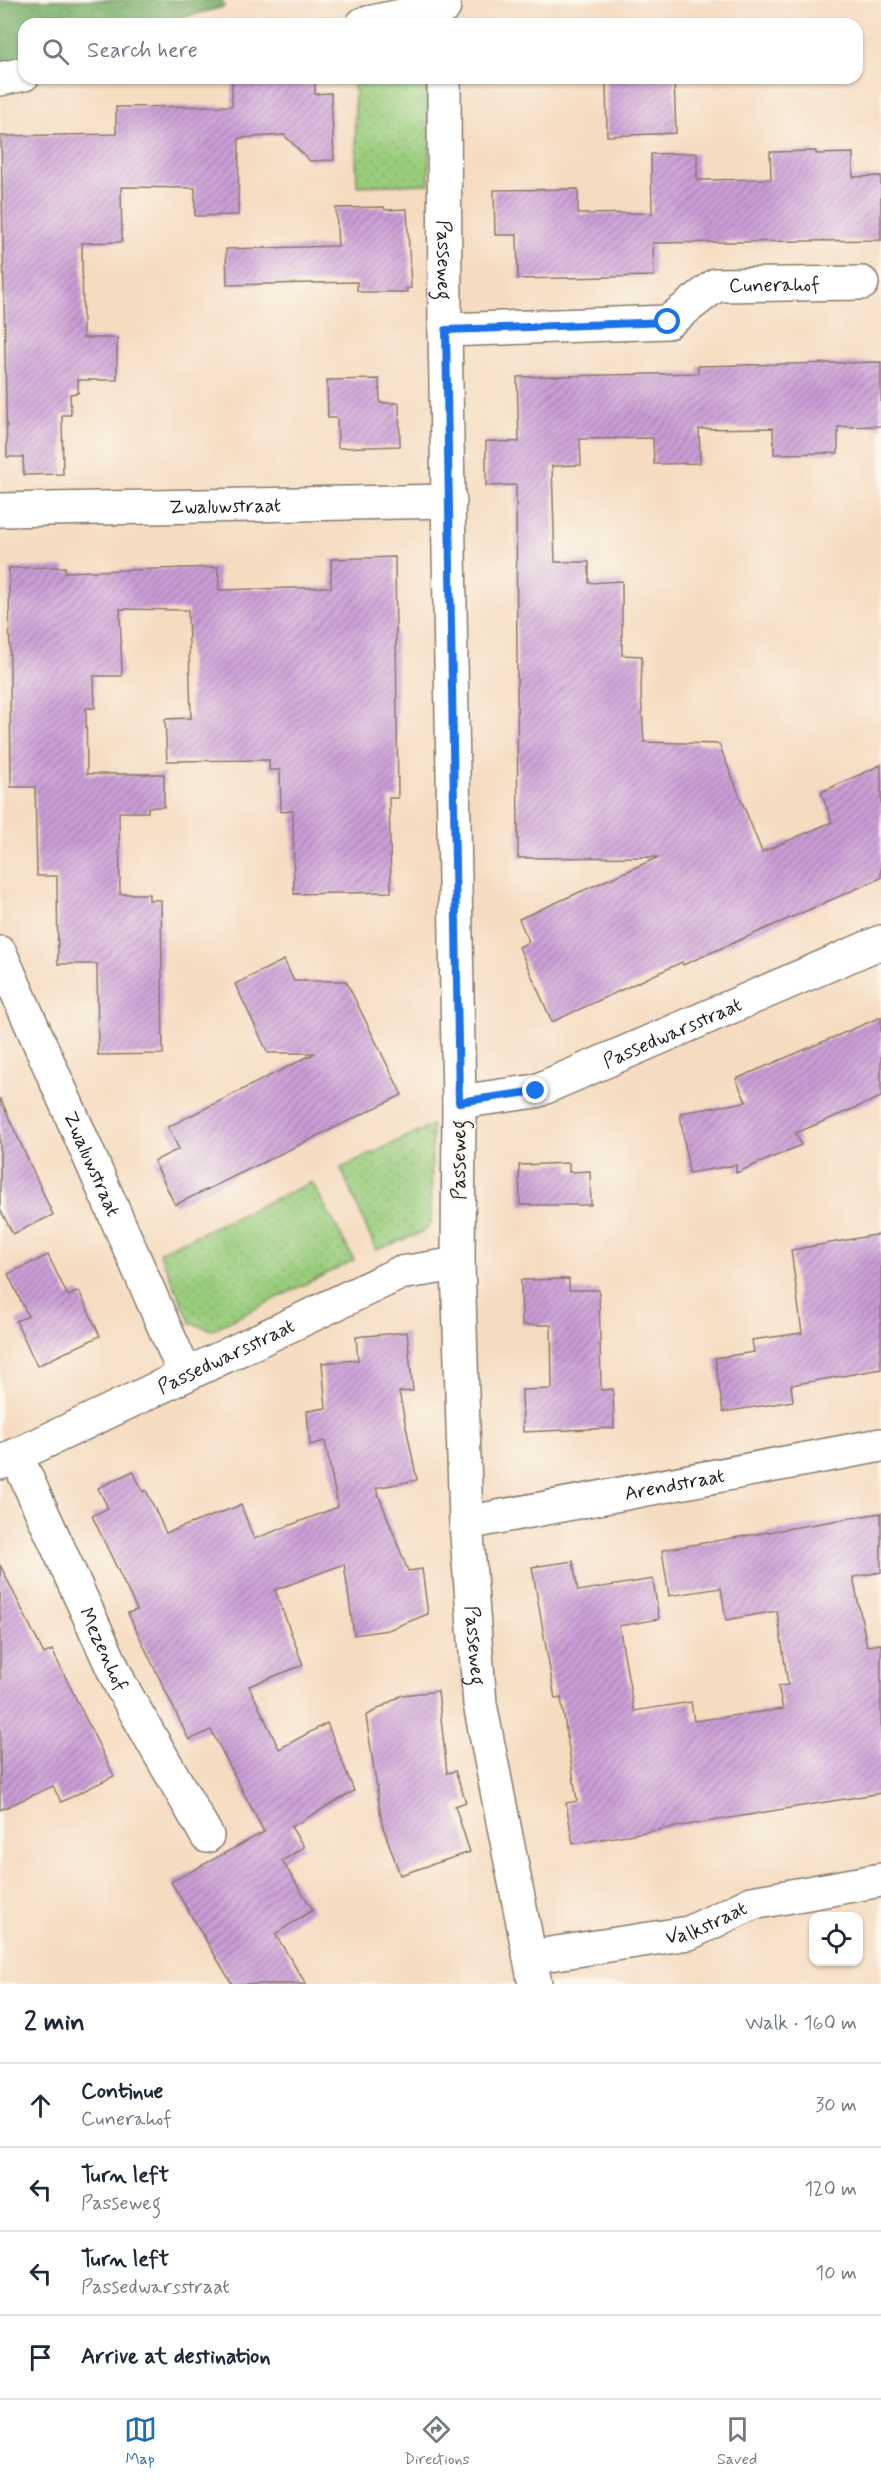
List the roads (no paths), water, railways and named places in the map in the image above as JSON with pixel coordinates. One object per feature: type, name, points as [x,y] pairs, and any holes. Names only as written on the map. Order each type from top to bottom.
[{"type":"street","points":[[398,18],[444,10]]},
{"type":"street","points":[[0,79],[18,75]]},
{"type":"street","name":"Passeweg","points":[[444,84],[459,1102],[458,1264],[466,1523],[480,1704],[532,1971]]},
{"type":"street","name":"Cunerahof","points":[[446,330],[668,322],[716,285],[862,283]]},
{"type":"street","name":"Zwaluwstraat","points":[[0,510],[450,501]]},
{"type":"street","name":"Passedwarsstraat","points":[[459,1102],[536,1091],[881,942]]},
{"type":"street","name":"Zwaluwstraat","points":[[0,953],[185,1374]]},
{"type":"street","name":"Passedwarsstraat","points":[[8,1459],[400,1273],[458,1264]]},
{"type":"street","name":"Arendstraat","points":[[466,1523],[881,1445]]},
{"type":"street","name":"Mezenhof","points":[[8,1459],[121,1686],[207,1836]]},
{"type":"street","name":"Valkstraat","points":[[532,1971],[690,1933],[752,1903],[881,1880]]}]
